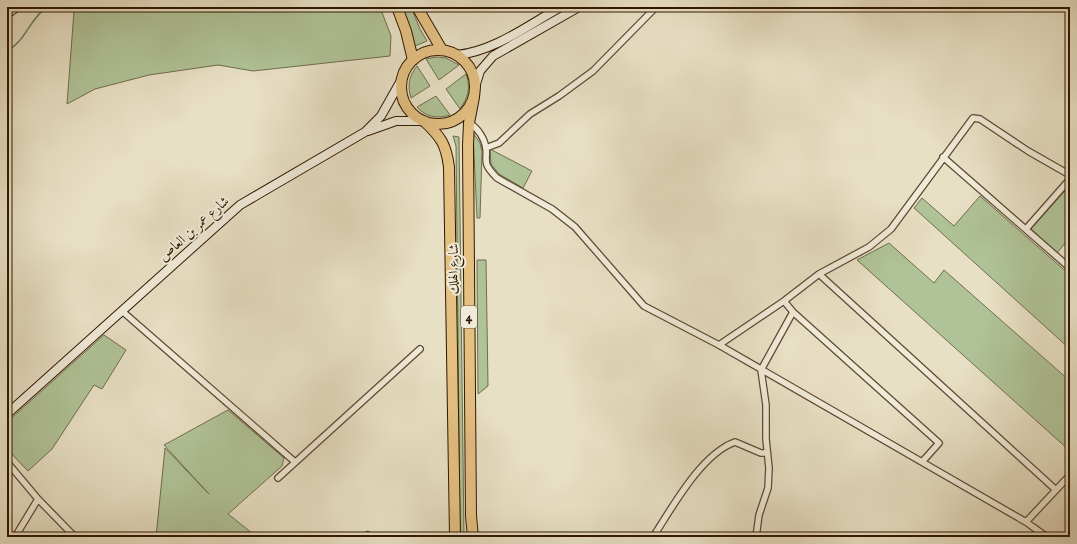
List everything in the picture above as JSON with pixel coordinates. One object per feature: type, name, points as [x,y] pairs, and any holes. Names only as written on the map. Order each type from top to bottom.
[{"type":"highway","points":[[397,7],[406,31],[413,60]]},
{"type":"highway","points":[[417,7],[442,50]]},
{"type":"highway","points":[[442,50],[457,55],[470,67],[476,84],[474,97],[469,108],[460,117],[436,124],[424,121],[415,116],[408,108],[403,98],[401,87],[403,77],[413,60],[429,51],[442,50]]},
{"type":"highway","name":"شارع الهلك","points":[[473,537],[471,516],[468,303],[469,123],[474,97]]},
{"type":"highway","name":"شارع الهلك","points":[[424,121],[443,141],[447,151],[449,167],[456,537]]},
{"type":"street","points":[[7,14],[17,7]]},
{"type":"street","points":[[457,55],[485,49],[561,7]]},
{"type":"street","points":[[476,84],[480,72],[493,56],[579,7]]},
{"type":"street","points":[[486,148],[499,144],[530,114],[593,71],[656,7]]},
{"type":"street","name":"شارع عمر بن العاص","points":[[7,414],[240,205],[365,132],[381,116],[403,77]]},
{"type":"street","points":[[720,345],[784,301],[819,274],[869,247],[891,230],[969,121],[976,117],[1070,175]]},
{"type":"street","points":[[365,132],[396,121],[424,121]]},
{"type":"street","points":[[469,123],[476,127],[486,148],[486,164],[491,172],[497,178],[552,209],[575,228],[644,306],[720,345],[1026,522],[1047,537]]},
{"type":"street","points":[[943,157],[1070,268]]},
{"type":"street","points":[[1026,229],[1070,179]]},
{"type":"street","points":[[819,274],[1056,490]]},
{"type":"street","points":[[784,301],[793,312],[939,443],[922,462]]},
{"type":"street","points":[[122,311],[296,462]]},
{"type":"street","points":[[756,537],[759,515],[768,488],[766,405],[761,370],[793,312]]},
{"type":"street","points":[[278,478],[420,349]]},
{"type":"street","points":[[652,537],[694,475],[714,455],[735,442],[761,453],[767,453]]},
{"type":"street","points":[[7,462],[38,499],[75,537]]},
{"type":"street","points":[[1026,522],[1070,475]]},
{"type":"street","points":[[15,537],[38,499]]},
{"type":"street","points":[[367,537],[368,535],[371,537]]},
{"type":"green space","points":[[98,7],[380,7],[391,36],[390,56],[253,71],[218,65],[149,75],[95,89],[67,104],[74,11]]},
{"type":"green space","points":[[402,7],[411,7],[420,29],[427,41],[415,46]]},
{"type":"green space","points":[[436,57],[446,58],[459,65],[439,80],[426,59]]},
{"type":"green space","points":[[417,66],[430,86],[411,98],[409,89],[410,81]]},
{"type":"green space","points":[[466,74],[468,79],[468,92],[460,109],[446,89]]},
{"type":"green space","points":[[436,96],[450,115],[436,117],[424,113],[417,107]]},
{"type":"green space","points":[[473,133],[480,143],[482,152],[480,218],[477,218]]},
{"type":"green space","points":[[453,136],[459,137],[464,537],[461,537],[460,522],[456,146]]},
{"type":"green space","points":[[490,149],[532,171],[523,188],[499,174],[491,164]]},
{"type":"green space","points":[[1070,185],[1070,237],[1057,253],[1031,229]]},
{"type":"green space","points":[[980,196],[1070,275],[1070,349],[914,208],[922,198],[954,226]]},
{"type":"green space","points":[[889,243],[934,283],[944,270],[1070,381],[1070,451],[857,260]]},
{"type":"green space","points":[[477,260],[486,260],[488,386],[478,394]]},
{"type":"green space","points":[[104,335],[126,350],[102,389],[94,385],[52,449],[28,471],[7,449],[7,422]]},
{"type":"green space","points":[[228,410],[284,458],[282,466],[228,514],[257,537],[156,537],[165,448],[209,494],[164,445]]},
{"type":"waterway","points":[[7,51],[24,36],[36,17],[47,7]]}]
